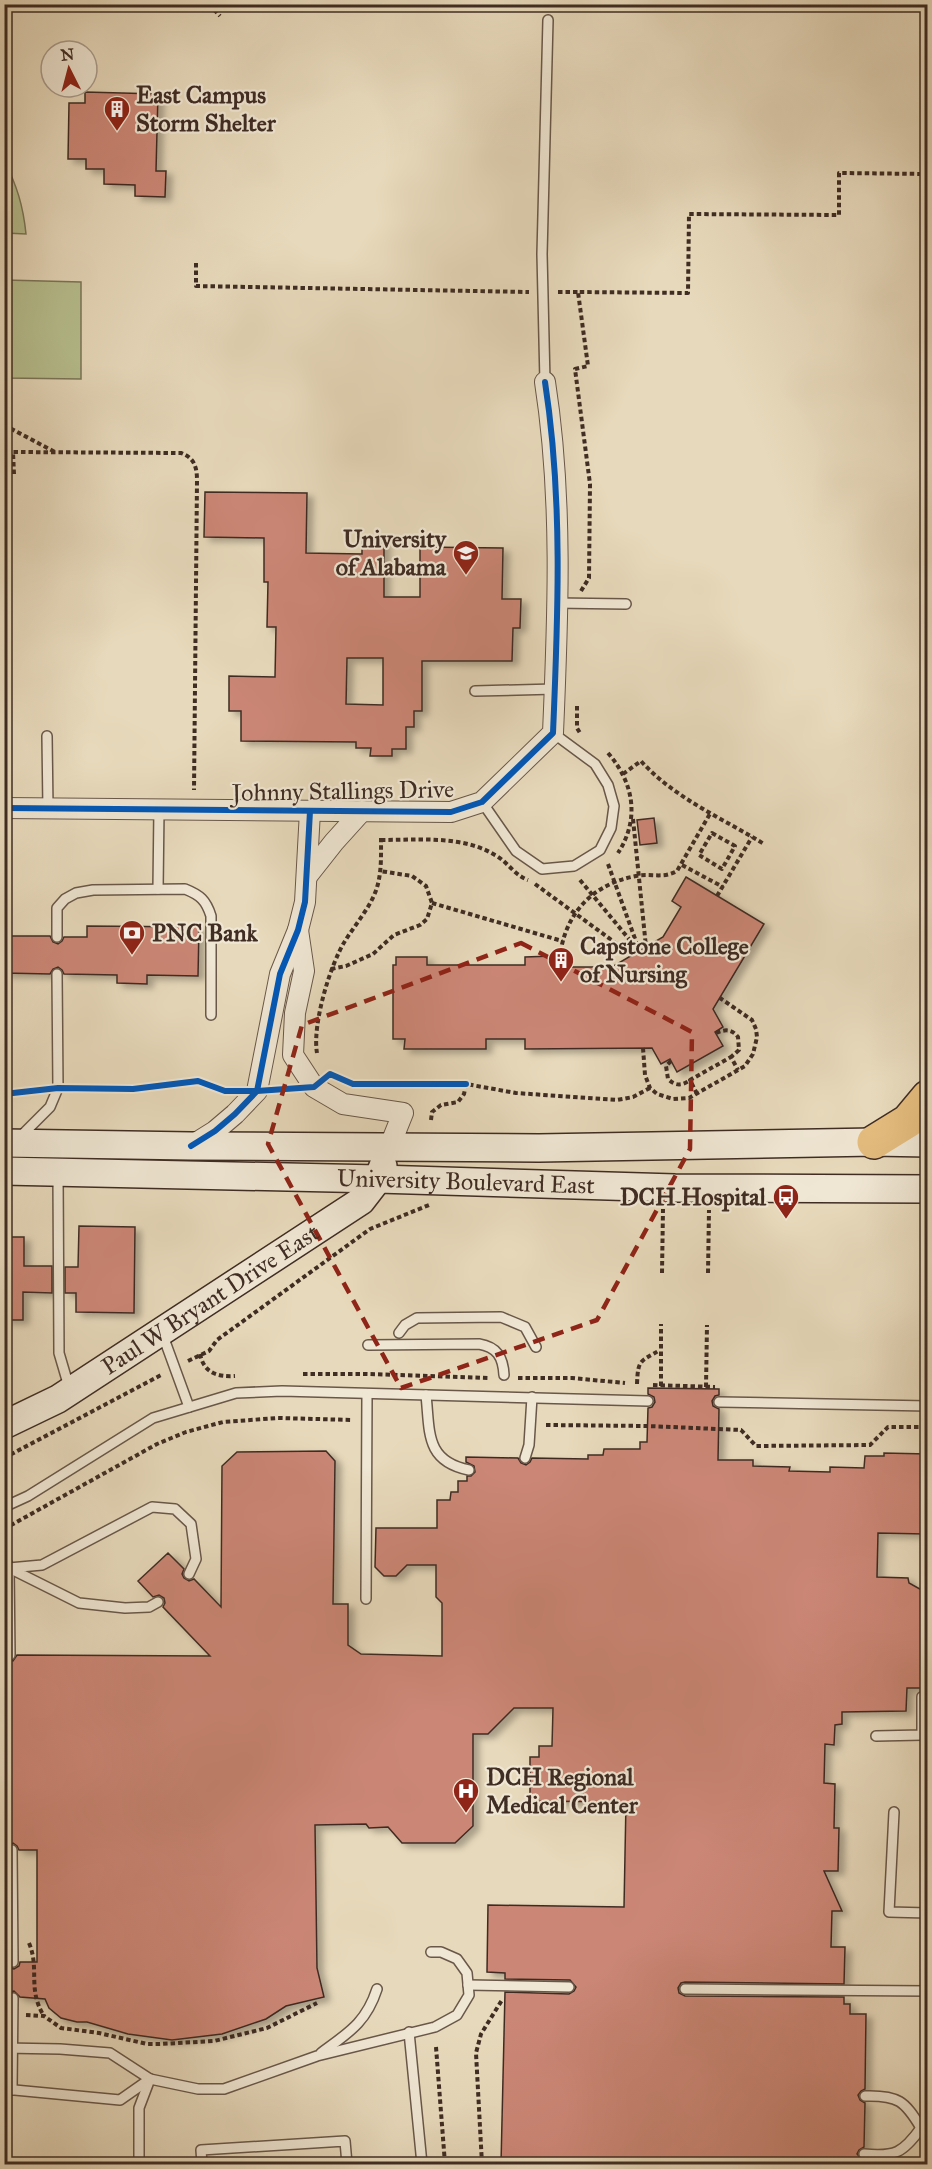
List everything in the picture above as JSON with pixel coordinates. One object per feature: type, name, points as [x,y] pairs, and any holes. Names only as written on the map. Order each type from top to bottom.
[{"type":"highway","points":[[874,1142],[908,1121],[927,1097]]},
{"type":"main road","name":"University Boulevard East","points":[[9,1143],[389,1148],[927,1143]]},
{"type":"main road","name":"Paul W Bryant Drive East","points":[[4,1425],[71,1391],[361,1200],[378,1179],[389,1148]]},
{"type":"main road","name":"University Boulevard East","points":[[4,1171],[675,1188],[927,1189]]},
{"type":"street","points":[[545,382],[556,476],[553,733]]},
{"type":"street","name":"Johnny Stallings Drive","points":[[4,808],[451,812],[482,802],[553,733]]},
{"type":"street","points":[[191,1146],[235,1114],[257,1091],[280,974],[298,930],[305,902],[310,811]]},
{"type":"street","points":[[308,875],[334,842],[372,811]]},
{"type":"street","points":[[298,930],[304,971],[295,1014],[292,1056],[314,1087],[343,1104],[403,1113],[389,1148]]},
{"type":"lane","points":[[545,382],[542,254],[548,20]]},
{"type":"lane","points":[[556,603],[626,604]]},
{"type":"lane","points":[[475,691],[555,690]]},
{"type":"lane","points":[[482,802],[516,851],[542,868],[574,866],[600,850],[611,828],[614,806],[608,785],[594,764],[553,733]]},
{"type":"lane","points":[[47,736],[48,808]]},
{"type":"lane","points":[[158,889],[159,809]]},
{"type":"lane","points":[[57,937],[57,908],[65,899],[76,893],[93,890],[185,889],[200,895],[207,904],[211,916],[211,1015]]},
{"type":"lane","points":[[9,1143],[50,1107],[58,1088],[57,974]]},
{"type":"lane","points":[[58,1172],[58,1353],[71,1391]]},
{"type":"lane","points":[[399,1333],[405,1325],[417,1318],[501,1317],[525,1327],[536,1347]]},
{"type":"lane","points":[[161,1332],[189,1407]]},
{"type":"lane","points":[[368,1345],[478,1344],[490,1346],[501,1355],[500,1376]]},
{"type":"lane","points":[[4,1507],[28,1496],[153,1418],[236,1393],[282,1391],[648,1401]]},
{"type":"lane","points":[[366,1599],[367,1394]]},
{"type":"lane","points":[[426,1395],[434,1449],[443,1460],[454,1467],[469,1470]]},
{"type":"lane","points":[[525,1458],[530,1445],[532,1397]]},
{"type":"lane","points":[[719,1402],[927,1406]]},
{"type":"lane","points":[[9,1568],[42,1565],[152,1507],[175,1509],[191,1524],[196,1559],[189,1574]]},
{"type":"lane","points":[[4,1556],[9,1568],[10,1655]]},
{"type":"lane","points":[[9,1568],[79,1603],[125,1608],[149,1607],[158,1602]]},
{"type":"lane","points":[[876,1736],[922,1735],[922,1697],[927,1696]]},
{"type":"lane","points":[[894,1812],[890,1912],[927,1913]]},
{"type":"lane","points":[[12,1850],[8,1866],[13,1962]]},
{"type":"lane","points":[[8,2048],[110,2053],[150,2079],[198,2089],[224,2089],[317,2056],[435,2027],[457,2015],[469,1995],[467,1973],[457,1959],[441,1952],[431,1952]]},
{"type":"lane","points":[[468,1985],[569,1988]]},
{"type":"lane","points":[[317,2056],[355,2028],[371,2007],[377,1989]]},
{"type":"lane","points":[[685,1989],[927,1991]]},
{"type":"lane","points":[[13,1998],[8,2048],[8,2090],[120,2100],[150,2079]]},
{"type":"lane","points":[[410,2032],[422,2164]]},
{"type":"lane","points":[[139,2164],[139,2108],[150,2079]]},
{"type":"lane","points":[[864,2154],[894,2155],[908,2146],[924,2129],[902,2101],[877,2095],[865,2096]]},
{"type":"lane","points":[[202,2164],[201,2150],[345,2141],[347,2164]]},
{"type":"path","points":[[209,4],[220,16]]},
{"type":"path","points":[[196,263],[196,286],[688,293],[689,214],[839,215],[839,173],[927,174]]},
{"type":"path","points":[[578,292],[588,366]]},
{"type":"path","points":[[4,424],[55,452]]},
{"type":"path","points":[[14,474],[13,452],[181,453],[193,461],[197,469],[194,790]]},
{"type":"path","points":[[623,774],[641,761],[675,792],[764,844]]},
{"type":"path","points":[[314,1087],[330,1074],[316,1051],[322,1007],[331,969],[344,943],[374,895],[380,871],[372,811]]},
{"type":"path","points":[[559,967],[566,928],[575,914],[593,895],[615,883],[639,875],[668,876],[677,871],[711,812]]},
{"type":"path","points":[[633,813],[646,947]]},
{"type":"path","points":[[712,833],[735,846],[729,857],[722,869],[699,855],[712,833]]},
{"type":"path","points":[[717,896],[752,837]]},
{"type":"path","points":[[696,839],[705,844]]},
{"type":"path","points":[[729,857],[737,861]]},
{"type":"path","points":[[580,879],[639,951],[608,864]]},
{"type":"path","points":[[682,865],[723,887]]},
{"type":"path","points":[[331,969],[359,961],[373,954],[394,935],[420,925],[427,919],[432,903],[426,886],[412,876],[380,871]]},
{"type":"path","points":[[532,882],[632,955]]},
{"type":"path","points":[[432,903],[562,942]]},
{"type":"path","points":[[643,1048],[645,1075],[650,1089],[673,1099],[682,1100],[697,1094],[745,1066],[753,1054],[757,1037],[753,1020],[720,998]]},
{"type":"path","points":[[671,1061],[666,1066],[668,1079],[677,1085],[685,1084],[739,1050],[738,1038],[732,1031],[716,1033]]},
{"type":"path","points":[[731,1057],[738,1070]]},
{"type":"path","points":[[690,1080],[697,1094]]},
{"type":"path","points":[[455,1083],[516,1093],[617,1100],[633,1097],[650,1089]]},
{"type":"path","points":[[431,1120],[432,1112],[441,1105],[458,1102],[464,1094],[466,1084]]},
{"type":"path","points":[[662,1273],[663,1203]]},
{"type":"path","points":[[4,1458],[209,1351],[217,1340],[370,1229],[431,1205]]},
{"type":"path","points":[[708,1273],[709,1206]]},
{"type":"path","points":[[661,1386],[662,1324]]},
{"type":"path","points":[[706,1387],[707,1325]]},
{"type":"path","points":[[637,1384],[637,1366],[661,1350]]},
{"type":"path","points":[[200,1354],[207,1370],[216,1375],[238,1376]]},
{"type":"path","points":[[292,1374],[500,1376]]},
{"type":"path","points":[[516,1378],[572,1378],[661,1386],[725,1387]]},
{"type":"path","points":[[4,1529],[157,1444],[186,1432],[223,1422],[278,1418],[367,1421]]},
{"type":"path","points":[[540,1429],[550,1424],[741,1430],[756,1446],[870,1445],[888,1427],[927,1427]]},
{"type":"path","points":[[482,2164],[476,2053],[481,2034],[501,2000],[510,1999]]},
{"type":"path","points":[[12,2015],[44,2016],[61,2028],[99,2033],[147,2044],[160,2044],[214,2041],[267,2028],[317,2003]]},
{"type":"path","points":[[436,2047],[445,2164]]},
{"type":"highlighted area","points":[[521,943],[692,1032],[690,1149],[597,1320],[401,1388],[268,1144],[302,1025]]},
{"type":"green space","points":[[4,160],[19,196],[26,234],[5,233]]},
{"type":"green space","points":[[5,280],[81,282],[81,379],[5,378]]},
{"type":"building","name":"East Campus Storm Shelter","points":[[99,92],[158,94],[156,171],[166,171],[165,197],[135,196],[135,185],[104,184],[104,169],[86,169],[86,159],[68,159],[69,103],[85,103],[85,99],[99,99]]},
{"type":"building","points":[[205,492],[307,493],[306,553],[362,554],[362,541],[384,541],[384,597],[420,597],[420,547],[503,548],[502,599],[521,599],[520,628],[513,628],[512,661],[422,661],[422,711],[414,711],[414,727],[406,727],[406,749],[392,749],[392,756],[370,756],[371,748],[356,748],[356,742],[241,741],[241,711],[229,711],[229,676],[275,677],[276,627],[267,627],[268,582],[264,582],[264,538],[204,537]],"holes":[[[347,658],[383,658],[383,705],[346,704]]]},
{"type":"building","points":[[654,818],[657,843],[640,845],[637,820]]},
{"type":"building","name":"Capstone College of Nursing","points":[[686,877],[764,924],[713,1009],[723,1027],[715,1032],[723,1046],[677,1072],[670,1059],[661,1064],[652,1048],[525,1049],[525,1039],[486,1039],[486,1049],[404,1049],[405,1039],[393,1039],[393,965],[396,965],[396,957],[427,957],[427,965],[525,965],[525,957],[553,956],[553,967],[612,967],[663,937],[681,907],[672,901]]},
{"type":"building","points":[[87,926],[199,927],[198,976],[147,975],[147,984],[117,983],[117,975],[64,974],[58,967],[50,974],[4,973],[4,936],[50,936],[53,942],[58,944],[64,937],[87,937]]},
{"type":"building","points":[[79,1226],[135,1227],[134,1313],[76,1312],[76,1293],[65,1293],[65,1267],[78,1267]]},
{"type":"building","points":[[4,1237],[24,1237],[24,1266],[52,1266],[52,1293],[23,1292],[23,1320],[4,1320]]},
{"type":"building","points":[[648,1388],[719,1389],[719,1395],[715,1396],[712,1401],[713,1406],[719,1409],[718,1460],[753,1460],[753,1466],[790,1467],[789,1471],[830,1472],[830,1467],[864,1468],[865,1456],[884,1456],[884,1453],[927,1454],[925,1534],[878,1533],[877,1577],[908,1578],[909,1583],[927,1593],[927,1688],[907,1688],[906,1711],[842,1712],[842,1724],[835,1725],[834,1745],[825,1744],[824,1783],[835,1784],[834,1828],[839,1828],[838,1871],[824,1871],[842,1911],[832,1911],[831,1947],[845,1947],[844,1984],[685,1982],[681,1983],[678,1988],[679,1993],[685,1996],[844,1997],[844,2004],[850,2004],[850,2014],[866,2014],[865,2089],[858,2095],[865,2103],[864,2147],[857,2154],[863,2164],[501,2164],[505,1992],[569,1994],[576,1987],[570,1980],[505,1979],[505,1973],[487,1972],[488,1905],[624,1907],[626,1802],[530,1801],[530,1757],[539,1757],[539,1746],[552,1746],[553,1708],[514,1708],[488,1734],[473,1734],[473,1826],[455,1843],[402,1843],[388,1827],[369,1828],[366,1824],[315,1825],[317,1968],[324,1997],[286,2006],[266,2019],[222,2034],[172,2040],[128,2034],[87,2022],[61,2018],[49,2008],[45,1999],[20,1997],[14,1991],[9,1992],[4,1998],[4,1962],[9,1968],[14,1969],[19,1966],[20,1962],[37,1962],[37,1850],[19,1850],[13,1843],[4,1850],[4,1659],[13,1661],[17,1655],[210,1656],[163,1607],[164,1598],[159,1595],[153,1597],[138,1581],[168,1553],[184,1569],[182,1574],[184,1578],[189,1581],[194,1579],[221,1607],[222,1466],[237,1452],[326,1451],[335,1461],[333,1604],[348,1604],[348,1645],[361,1654],[442,1656],[442,1603],[436,1597],[436,1565],[407,1565],[396,1576],[384,1576],[375,1567],[376,1528],[437,1528],[437,1500],[450,1500],[451,1492],[458,1492],[458,1481],[467,1481],[467,1476],[475,1472],[474,1466],[466,1462],[466,1457],[518,1458],[526,1465],[532,1458],[588,1459],[588,1455],[603,1455],[604,1449],[640,1449],[640,1442],[647,1442],[648,1408],[652,1407],[655,1402],[654,1397],[648,1394]]},
{"type":"cycle path","points":[[4,808],[451,812],[482,802],[553,733],[558,558],[557,513],[555,469],[545,382]]},
{"type":"cycle path","points":[[191,1146],[215,1131],[257,1091],[280,974],[298,930],[305,902],[310,811]]},
{"type":"cycle path","points":[[4,1094],[58,1088],[133,1089],[198,1081],[225,1091],[257,1091],[314,1087],[330,1074],[353,1084],[466,1084]]},
{"type":"place","name":"East Campus Storm Shelter","points":[[117,132]]},
{"type":"place","name":"University of Alabama","points":[[466,576]]},
{"type":"place","name":"PNC Bank","points":[[132,956]]},
{"type":"place","name":"Capstone College of Nursing","points":[[561,983]]},
{"type":"place","name":"DCH Hospital","points":[[786,1220]]},
{"type":"place","name":"DCH Regional Medical Center","points":[[466,1814]]}]
